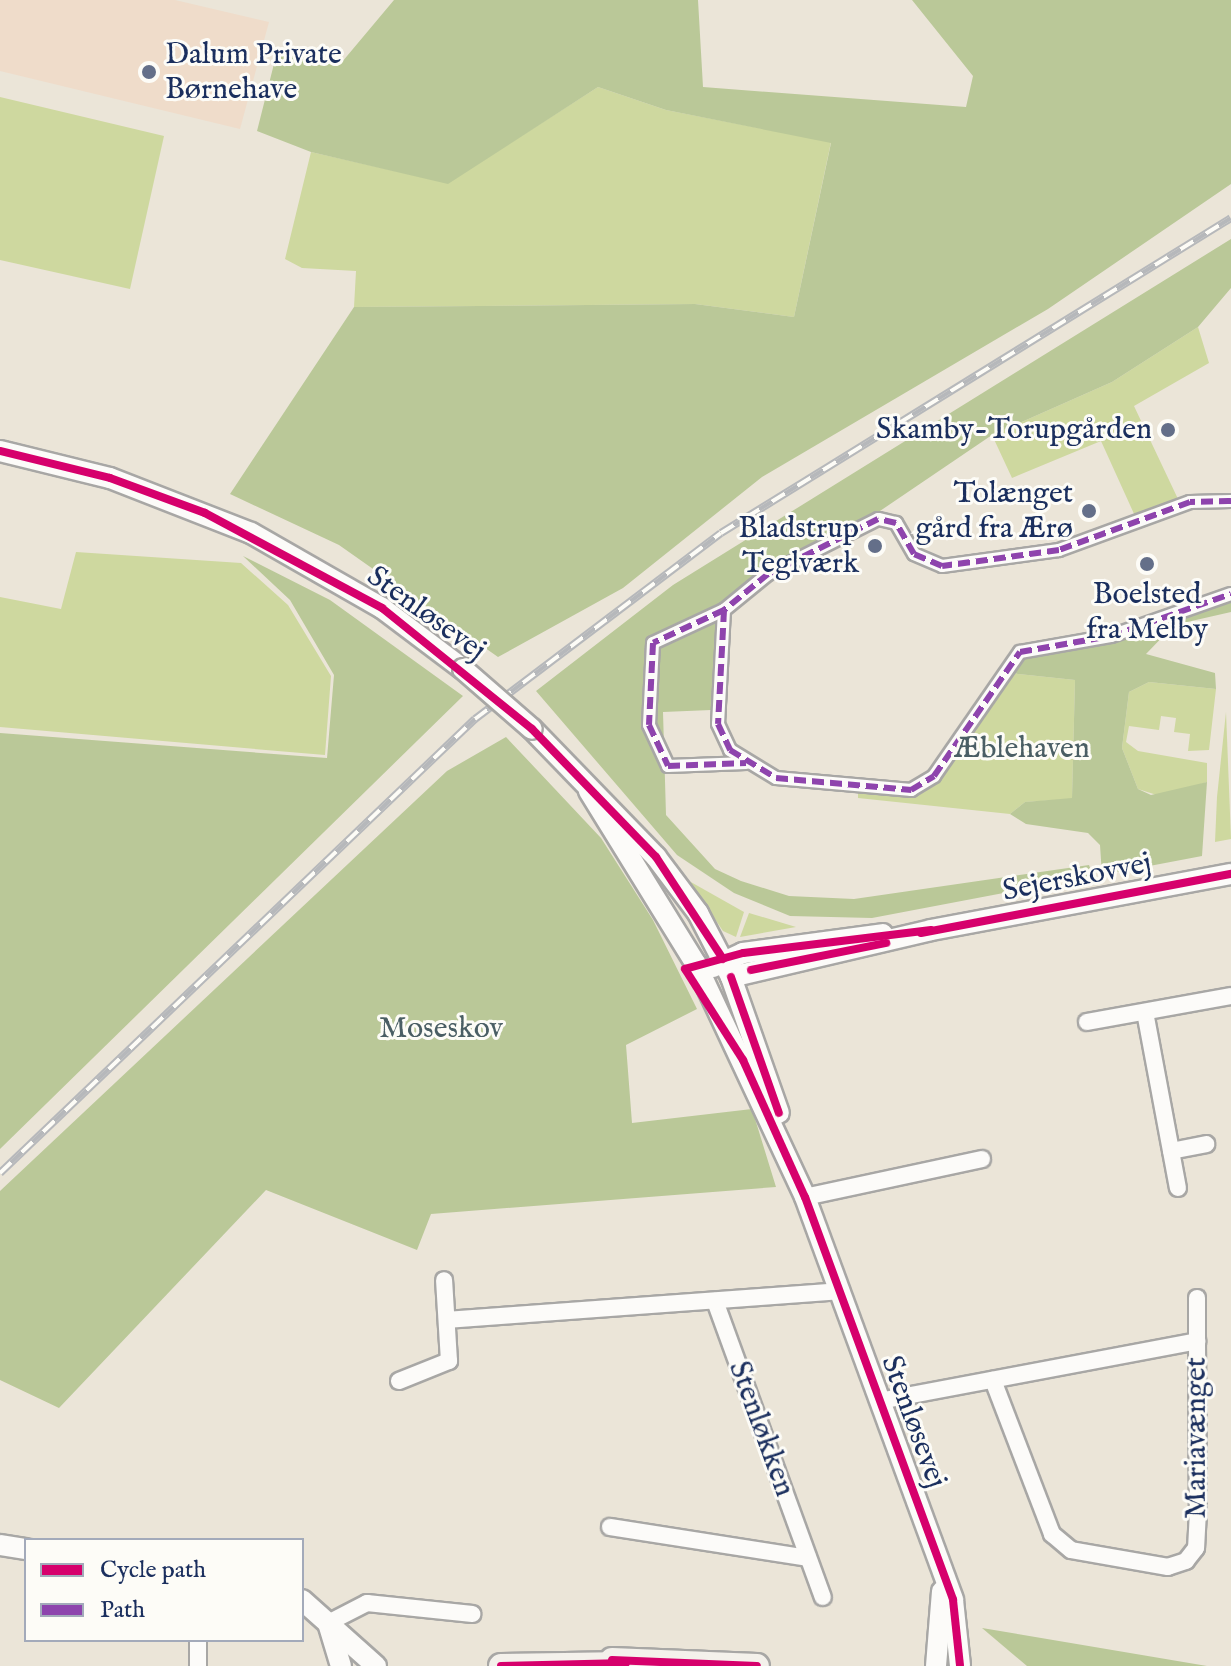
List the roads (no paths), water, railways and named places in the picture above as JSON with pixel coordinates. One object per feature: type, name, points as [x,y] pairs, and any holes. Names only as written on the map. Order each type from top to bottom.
[{"type":"main road","points":[[501,1666],[612,1660],[757,1666]]},
{"type":"main road","points":[[612,1660],[637,1666]]},
{"type":"street","name":"Stenløsevej","points":[[0,451],[110,478],[251,533],[372,602],[463,669],[532,729],[589,791],[719,972],[841,1291],[953,1600],[960,1666]]},
{"type":"street","points":[[1231,501],[1190,502],[1059,550],[942,566],[914,554],[896,523],[878,519],[768,574],[724,610],[653,643],[649,725],[668,766],[746,763],[804,783],[920,787],[1020,652],[1111,636],[1231,594]]},
{"type":"street","points":[[724,610],[716,709],[724,740],[746,763]]},
{"type":"street","name":"Sejerskovvej","points":[[719,972],[1231,874]]},
{"type":"street","points":[[1087,1022],[1231,996]]},
{"type":"street","points":[[1145,1012],[1178,1188]]},
{"type":"street","points":[[1171,1151],[1206,1144]]},
{"type":"street","points":[[805,1197],[982,1159]]},
{"type":"street","points":[[399,1381],[449,1361],[444,1280]]},
{"type":"street","points":[[447,1320],[841,1291]]},
{"type":"street","name":"Mariavænget","points":[[993,1380],[1052,1534],[1071,1550],[1168,1567],[1196,1548],[1197,1298]]},
{"type":"street","name":"Stenløkken","points":[[715,1301],[823,1597]]},
{"type":"street","name":"Mariavænget","points":[[880,1401],[1197,1341]]},
{"type":"street","points":[[610,1527],[808,1558]]},
{"type":"street","points":[[0,1545],[24,1549]]},
{"type":"street","name":"Stenløsevej","points":[[936,1666],[941,1571]]},
{"type":"street","points":[[304,1602],[376,1666]]},
{"type":"street","points":[[328,1623],[367,1603],[472,1614]]},
{"type":"street","points":[[328,1623],[341,1666]]},
{"type":"street","points":[[198,1642],[198,1666]]},
{"type":"railway","points":[[0,1173],[475,719],[721,533],[1231,218]]},
{"type":"place","name":"Dalum Private Børnehave","points":[[149,72]]},
{"type":"place","name":"Skamby-Torupgården","points":[[1168,430]]},
{"type":"place","name":"Tolænget gård fra Ærø","points":[[1089,511]]},
{"type":"place","name":"Bladstrup Teglværk","points":[[875,546]]},
{"type":"place","name":"Boelsted fra Melby","points":[[1147,564]]},
{"type":"park label","name":"Æblehaven","points":[[1022,749]]},
{"type":"park label","name":"Moseskov","points":[[441,1029]]}]
